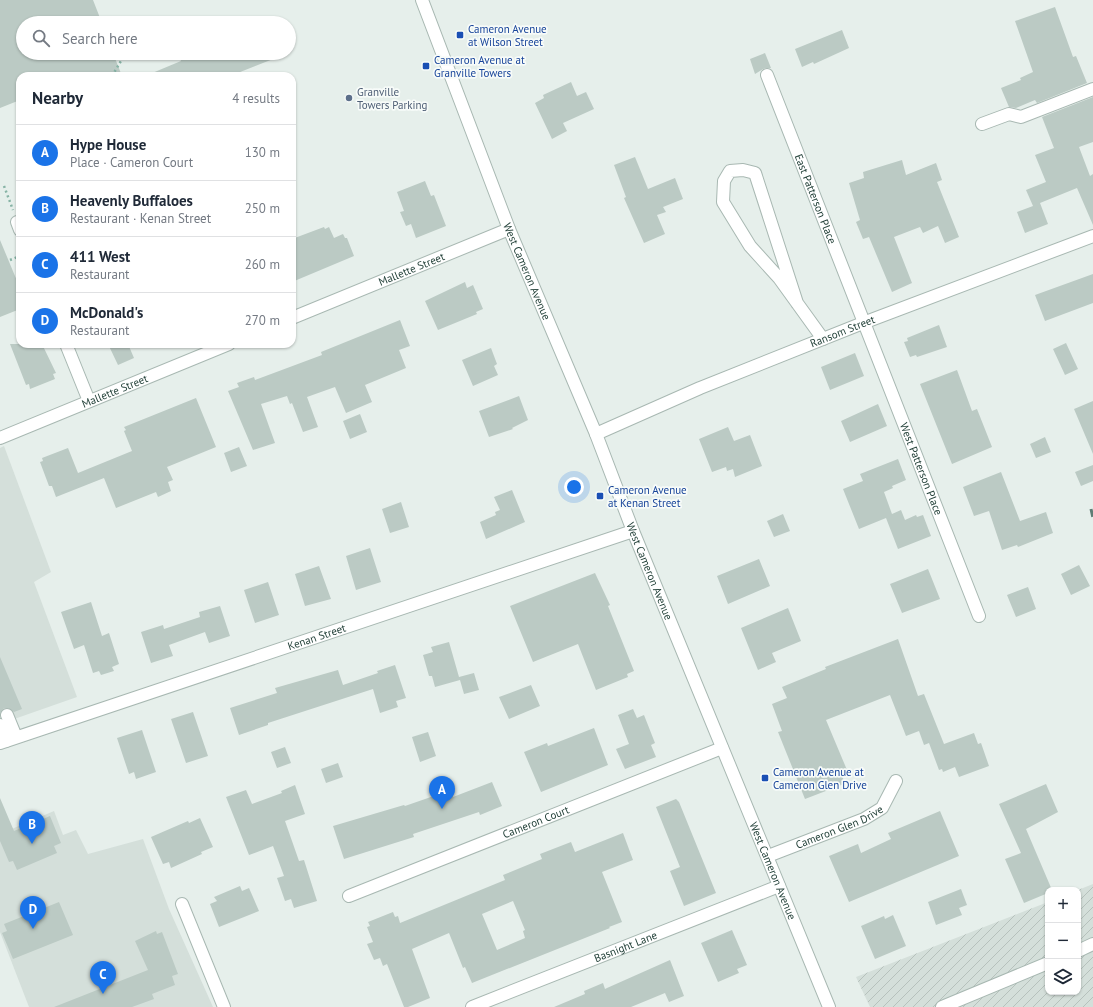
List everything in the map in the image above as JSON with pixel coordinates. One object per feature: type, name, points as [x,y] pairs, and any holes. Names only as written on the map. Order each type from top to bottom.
[{"type":"street","name":"West Cameron Avenue","points":[[422,0],[509,229],[596,434],[633,531],[829,1007]]},
{"type":"street","name":"East Patterson Place","points":[[767,75],[864,323]]},
{"type":"street","points":[[982,124],[1009,114],[1021,117],[1093,89]]},
{"type":"street","points":[[797,304],[755,173],[743,170],[730,171],[724,181],[723,202],[750,246],[779,278],[797,304],[823,339]]},
{"type":"street","name":"Mallette Street","points":[[296,316],[509,229]]},
{"type":"street","name":"Ransom Street","points":[[596,434],[700,388],[864,323],[1093,236]]},
{"type":"street","name":"West Patterson Place","points":[[864,323],[979,616]]},
{"type":"street","points":[[68,348],[89,401]]},
{"type":"street","name":"Mallette Street","points":[[0,438],[218,348]]},
{"type":"street","name":"Kenan Street","points":[[7,740],[633,531]]},
{"type":"street","points":[[7,715],[7,740]]},
{"type":"street","points":[[0,725],[7,740]]},
{"type":"street","name":"Cameron Court","points":[[349,896],[722,748]]},
{"type":"street","name":"Cameron Glen Drive","points":[[768,856],[864,819],[882,808],[896,781]]},
{"type":"street","name":"Basnight Lane","points":[[472,1007],[779,886]]},
{"type":"street","points":[[182,904],[224,1007]]},
{"type":"street","points":[[1081,950],[1093,944]]},
{"type":"street","points":[[942,1007],[1045,964]]},
{"type":"path","points":[[114,72],[122,60]]},
{"type":"path","points":[[4,186],[16,218]]},
{"type":"path","points":[[10,260],[16,258]]},
{"type":"shaded area","points":[[4,446],[51,572],[34,582],[77,697],[0,724],[0,448]]},
{"type":"shaded area","points":[[54,811],[63,835],[76,830],[88,854],[143,839],[169,909],[213,1007],[29,1007],[0,932],[0,834]]},
{"type":"shaded area","points":[[1093,884],[1093,1007],[870,1007],[856,977],[1045,903],[1045,995],[1081,995],[1081,889]]},
{"type":"building","points":[[0,0],[93,0],[99,16],[16,16],[16,60],[116,60],[120,72],[16,72],[16,102],[0,108]]},
{"type":"building","points":[[1055,7],[1073,57],[1076,56],[1087,83],[1037,103],[1035,100],[1016,108],[1009,107],[1001,88],[1021,80],[1020,78],[1033,72],[1015,21]]},
{"type":"building","points":[[842,30],[849,48],[814,64],[813,62],[802,67],[795,49]]},
{"type":"building","points":[[765,53],[771,68],[765,68],[755,74],[750,59]]},
{"type":"building","points":[[271,60],[240,72],[155,72],[181,61]]},
{"type":"building","points":[[571,82],[577,96],[586,92],[594,109],[563,123],[567,131],[552,139],[535,103],[544,98],[543,95]]},
{"type":"building","points":[[1093,97],[1093,142],[1079,147],[1090,176],[1093,174],[1093,225],[1077,188],[1040,203],[1048,224],[1025,233],[1017,212],[1033,206],[1026,190],[1046,182],[1035,155],[1054,148],[1042,117]]},
{"type":"building","points":[[635,157],[648,189],[675,178],[683,199],[663,207],[666,212],[657,215],[665,234],[644,243],[624,198],[626,197],[614,165]]},
{"type":"building","points":[[902,160],[906,175],[936,163],[942,180],[937,182],[959,237],[945,243],[938,226],[923,233],[920,227],[894,237],[912,283],[892,292],[869,237],[863,239],[856,222],[860,220],[849,183],[864,178],[863,172]]},
{"type":"building","points":[[425,181],[431,196],[434,195],[446,226],[416,238],[411,224],[406,226],[400,212],[404,211],[397,192]]},
{"type":"building","points":[[324,227],[325,229],[329,227],[334,238],[343,234],[345,238],[347,238],[354,256],[296,280],[296,238]]},
{"type":"building","points":[[0,240],[16,278],[16,311],[0,317]]},
{"type":"building","points":[[1093,274],[1093,303],[1045,321],[1035,295]]},
{"type":"building","points":[[465,282],[467,288],[473,285],[483,309],[476,312],[477,314],[438,330],[425,301]]},
{"type":"building","points":[[400,320],[410,346],[399,350],[406,368],[365,385],[372,402],[346,413],[335,387],[307,397],[318,427],[303,432],[292,403],[290,404],[287,396],[261,404],[275,443],[253,450],[228,391],[239,387],[237,383],[254,377],[255,380],[322,355],[321,352]]},
{"type":"building","points":[[939,325],[947,347],[917,357],[916,355],[910,357],[904,342],[908,341],[907,338]]},
{"type":"building","points":[[1066,343],[1078,369],[1065,375],[1053,349]]},
{"type":"building","points":[[10,344],[16,344],[16,348],[44,348],[56,373],[53,374],[55,379],[30,389],[29,384],[26,385]]},
{"type":"building","points":[[110,348],[130,348],[134,358],[118,365]]},
{"type":"building","points":[[491,348],[497,364],[494,366],[498,375],[473,386],[462,360]]},
{"type":"building","points":[[855,353],[864,376],[830,390],[821,367]]},
{"type":"building","points":[[957,370],[972,411],[977,409],[992,447],[952,464],[920,384]]},
{"type":"building","points":[[519,396],[528,420],[512,428],[513,429],[489,437],[479,411]]},
{"type":"building","points":[[196,398],[216,447],[167,467],[173,480],[168,482],[171,491],[158,497],[156,492],[116,508],[104,478],[56,497],[52,486],[49,486],[40,462],[43,461],[42,458],[68,448],[78,473],[132,451],[124,431],[126,430],[124,427]]},
{"type":"building","points":[[1093,401],[1093,454],[1074,409]]},
{"type":"building","points":[[878,404],[887,426],[850,442],[841,421]]},
{"type":"building","points":[[360,414],[367,432],[350,439],[343,421]]},
{"type":"building","points":[[728,427],[734,441],[750,435],[762,466],[735,477],[733,469],[727,471],[726,467],[712,472],[699,439]]},
{"type":"building","points":[[1045,437],[1051,452],[1036,458],[1030,444]]},
{"type":"building","points":[[239,447],[247,466],[231,472],[224,453]]},
{"type":"building","points":[[898,459],[906,480],[892,486],[893,488],[884,492],[892,514],[901,510],[905,520],[916,515],[917,517],[923,515],[931,536],[898,549],[886,518],[859,529],[843,489],[863,481],[860,474]]},
{"type":"building","points":[[1093,465],[1093,481],[1081,486],[1075,472]]},
{"type":"building","points":[[1001,472],[1020,521],[1046,512],[1053,533],[1018,547],[1017,545],[1002,550],[989,511],[974,516],[963,487]]},
{"type":"building","points":[[512,490],[525,522],[486,539],[480,522],[496,515],[495,512],[500,510],[494,497]]},
{"type":"building","points":[[401,502],[409,527],[390,533],[382,509]]},
{"type":"building","points":[[783,514],[790,531],[774,537],[767,521]]},
{"type":"building","points":[[370,548],[381,582],[356,590],[346,556]]},
{"type":"building","points":[[759,559],[770,586],[728,604],[717,576]]},
{"type":"building","points":[[1079,565],[1090,586],[1071,595],[1061,574]]},
{"type":"building","points":[[319,566],[331,599],[305,606],[295,574]]},
{"type":"building","points":[[928,569],[940,599],[902,613],[890,584]]},
{"type":"building","points":[[595,573],[610,605],[608,606],[634,671],[627,674],[628,677],[596,690],[578,644],[533,662],[510,606]]},
{"type":"building","points":[[268,582],[279,615],[255,623],[244,590]]},
{"type":"building","points":[[1028,587],[1036,609],[1016,617],[1007,595]]},
{"type":"building","points":[[91,602],[102,636],[109,633],[119,664],[112,667],[114,671],[101,675],[99,671],[93,673],[84,645],[74,649],[61,612]]},
{"type":"building","points":[[220,606],[230,636],[209,643],[205,632],[169,645],[173,656],[151,663],[141,632],[163,625],[164,629],[200,617],[199,612]]},
{"type":"building","points":[[788,608],[801,641],[772,653],[776,662],[758,670],[741,628]]},
{"type":"building","points":[[898,639],[918,696],[924,694],[944,744],[974,733],[978,744],[981,743],[989,766],[959,777],[955,767],[943,772],[942,769],[939,770],[929,743],[924,745],[919,731],[906,736],[890,695],[826,720],[847,770],[842,772],[844,784],[805,799],[778,732],[782,731],[772,704],[787,698],[782,687],[826,669],[825,667]]},
{"type":"building","points":[[449,642],[459,677],[474,673],[479,690],[464,694],[460,680],[435,687],[432,676],[429,676],[423,655],[433,652],[431,647]]},
{"type":"building","points":[[0,657],[22,709],[14,712],[8,708],[4,708],[0,713]]},
{"type":"building","points":[[395,665],[406,698],[396,701],[398,707],[380,713],[373,689],[268,723],[268,725],[239,735],[230,708],[277,693],[275,688],[338,670],[343,685],[378,673],[377,671]]},
{"type":"building","points":[[531,685],[540,706],[509,719],[499,697]]},
{"type":"building","points":[[633,709],[637,718],[644,715],[655,743],[651,745],[656,757],[625,769],[616,749],[629,744],[618,715]]},
{"type":"building","points":[[193,712],[208,756],[186,763],[171,719]]},
{"type":"building","points":[[594,728],[608,765],[541,792],[524,752],[547,743],[548,746]]},
{"type":"building","points":[[142,730],[156,772],[136,779],[134,772],[129,774],[117,738]]},
{"type":"building","points":[[428,732],[436,756],[420,762],[412,737]]},
{"type":"building","points":[[285,747],[291,763],[277,768],[271,752]]},
{"type":"building","points":[[338,763],[343,777],[326,783],[321,769]]},
{"type":"building","points":[[492,782],[502,806],[480,815],[479,812],[413,834],[414,837],[344,859],[333,826],[404,805],[405,806],[451,790],[453,797]]},
{"type":"building","points":[[1046,784],[1058,812],[1026,829],[1051,887],[1045,887],[1045,894],[1024,903],[1005,859],[1021,853],[999,804]]},
{"type":"building","points":[[295,785],[305,814],[285,821],[299,861],[304,860],[317,901],[294,908],[291,899],[285,901],[277,878],[284,876],[273,846],[249,855],[226,797],[246,790],[252,804],[282,793],[281,791]]},
{"type":"building","points":[[0,798],[14,831],[50,816],[61,843],[54,846],[57,853],[17,870],[13,861],[9,862],[0,841]]},
{"type":"building","points":[[676,799],[679,802],[716,893],[684,906],[670,871],[680,867],[656,807]]},
{"type":"building","points":[[940,811],[959,856],[849,902],[829,856],[858,844],[861,853],[891,839],[888,833]]},
{"type":"building","points":[[200,818],[213,847],[201,852],[202,854],[171,868],[169,862],[163,864],[151,837],[188,821],[189,823]]},
{"type":"building","points":[[623,833],[633,860],[602,872],[622,922],[472,983],[465,967],[463,968],[449,933],[412,949],[430,998],[408,1007],[404,1007],[387,964],[383,966],[380,958],[374,960],[367,944],[373,942],[367,927],[370,926],[368,922],[393,912],[395,917],[398,916],[400,923],[505,880],[503,875],[542,859],[540,854],[571,842],[575,852]],"holes":[[[513,901],[525,930],[523,931],[525,938],[497,950],[482,914]]]},
{"type":"building","points":[[240,886],[242,891],[249,888],[259,911],[219,927],[210,904],[217,901],[214,897]]},
{"type":"building","points":[[961,889],[967,905],[959,908],[962,915],[936,925],[928,902]]},
{"type":"building","points":[[59,902],[73,935],[13,959],[2,933],[7,931],[4,924]]},
{"type":"building","points":[[893,915],[906,946],[875,959],[861,926],[884,916],[885,919]]},
{"type":"building","points":[[732,930],[747,965],[737,969],[739,973],[718,982],[701,943]]},
{"type":"building","points":[[156,931],[157,934],[162,932],[178,974],[172,976],[175,985],[152,994],[154,999],[132,1007],[54,1007],[148,970],[135,941]]},
{"type":"building","points":[[670,960],[684,996],[669,1002],[665,993],[631,1007],[554,1007],[585,994],[584,991],[603,983],[605,989]]},
{"type":"railway","points":[[1091,509],[1093,518]]},
{"type":"place","name":"Cameron Avenue at Wilson Street","points":[[460,35]]},
{"type":"place","name":"Cameron Avenue at Granville Towers","points":[[426,66]]},
{"type":"place","name":"Granville Towers Parking","points":[[349,98]]},
{"type":"place","name":"Cameron Avenue at Kenan Street","points":[[600,496]]},
{"type":"place","name":"Cameron Avenue at Cameron Glen Drive","points":[[765,778]]},
{"type":"place","name":"Hype House","points":[[442,809]]},
{"type":"place","name":"Heavenly Buffaloes","points":[[32,844]]},
{"type":"place","name":"McDonald's","points":[[33,929]]},
{"type":"place","name":"411 West","points":[[103,994]]}]
